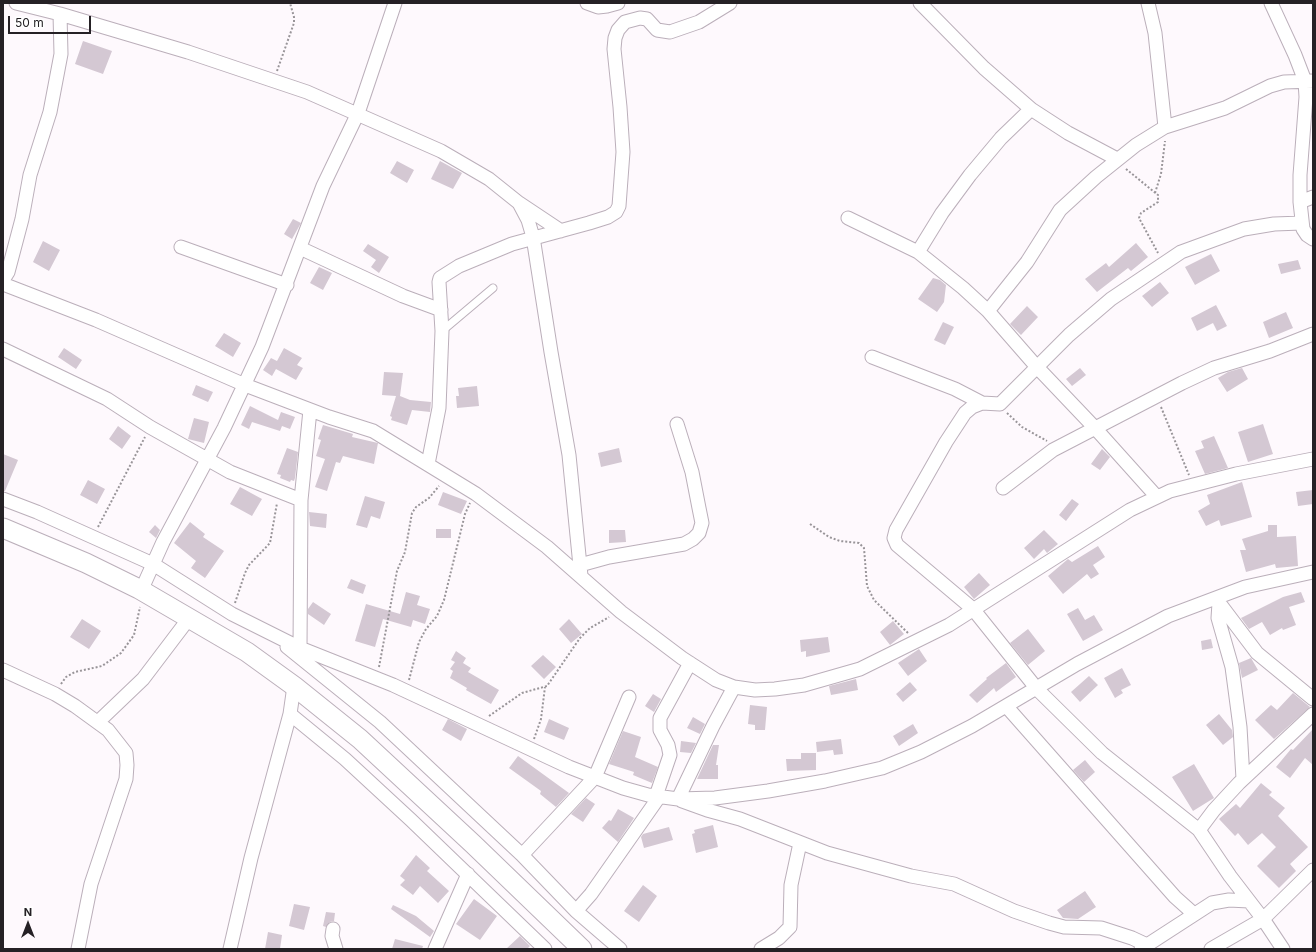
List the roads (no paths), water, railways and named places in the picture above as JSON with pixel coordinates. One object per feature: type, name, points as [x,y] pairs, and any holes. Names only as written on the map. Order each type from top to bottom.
[{"type":"main road","points":[[3,528],[86,563],[190,617],[247,652],[294,686],[360,740],[473,844],[582,949]]},
{"type":"street","points":[[16,3],[44,6],[60,14],[183,50],[274,80],[358,113],[441,151],[489,179],[519,203],[561,231]]},
{"type":"street","points":[[143,592],[145,582],[163,542],[245,385],[262,347],[287,285],[323,186],[358,113],[395,3]]},
{"type":"street","points":[[587,3],[598,7],[618,3]]},
{"type":"street","points":[[428,464],[439,408],[442,331],[439,282],[445,274],[494,251],[534,237],[561,231],[608,217],[616,212],[619,206],[623,152],[614,49],[615,38],[618,30],[625,22],[640,18],[647,19],[657,30],[670,32],[699,22],[730,3]]},
{"type":"street","points":[[920,3],[984,68],[1031,109],[1068,133],[1117,159]]},
{"type":"street","points":[[1148,3],[1155,33],[1165,127]]},
{"type":"street","points":[[1272,3],[1295,55],[1309,81],[1306,97],[1300,175],[1300,202],[1304,232],[1313,239]]},
{"type":"street","points":[[3,280],[8,272],[22,219],[30,175],[50,112],[61,54],[60,14]]},
{"type":"street","points":[[988,311],[1027,262],[1060,210],[1117,159],[1149,136],[1165,127],[1225,108],[1270,86],[1284,82],[1309,81]]},
{"type":"street","points":[[918,252],[942,213],[970,175],[1001,138],[1031,109]]},
{"type":"street","points":[[1300,202],[1313,197]]},
{"type":"street","points":[[519,203],[528,220],[534,237],[552,359],[570,455],[581,570]]},
{"type":"street","points":[[848,218],[918,252],[963,288],[988,311],[1036,366],[1095,428],[1157,498]]},
{"type":"street","points":[[872,357],[955,389],[982,403],[1000,404],[1015,391],[1036,366],[1101,306],[1181,252],[1244,229],[1274,224],[1302,222]]},
{"type":"street","points":[[180,247],[287,285]]},
{"type":"street","points":[[300,248],[403,296],[441,310]]},
{"type":"street","points":[[3,284],[96,320],[245,385],[310,410],[373,431],[476,494],[547,547],[581,570],[621,612],[690,663],[716,680],[734,687],[755,690],[804,685],[860,669],[918,642],[950,625],[1108,523],[1130,510],[1170,491],[1313,459]]},
{"type":"street","points":[[1003,488],[1053,450],[1182,383],[1214,368],[1270,351],[1313,334]]},
{"type":"street","points":[[3,349],[107,399],[150,427],[230,472],[301,500]]},
{"type":"street","points":[[982,403],[972,407],[960,420],[896,530],[894,538],[897,545],[973,609],[1037,689],[1102,752],[1199,830],[1283,949]]},
{"type":"street","points":[[300,648],[301,500],[310,410]]},
{"type":"street","points":[[581,570],[609,557],[684,544],[693,539],[699,533],[702,523],[695,487],[677,424]]},
{"type":"street","points":[[3,499],[94,536],[153,564],[232,614],[300,648],[406,691],[595,777],[623,788],[676,799],[715,798],[768,791],[825,781],[882,768],[921,752],[1006,707],[1124,638],[1189,607],[1218,601],[1259,583],[1313,572]]},
{"type":"street","points":[[1218,601],[1257,653],[1313,699]]},
{"type":"street","points":[[1218,601],[1218,618],[1232,667],[1240,727],[1243,779]]},
{"type":"street","points":[[98,722],[143,679],[190,617]]},
{"type":"street","points":[[269,632],[380,722],[522,855],[576,911],[620,949]]},
{"type":"street","points":[[576,911],[591,894],[657,796],[670,756],[668,745],[660,730],[660,718],[690,663]]},
{"type":"street","points":[[3,670],[55,694],[98,722],[119,742],[126,753],[127,765],[121,794],[91,884],[78,949]]},
{"type":"street","points":[[230,949],[251,858],[290,714],[294,686]]},
{"type":"street","points":[[676,799],[734,687]]},
{"type":"street","points":[[522,855],[595,777],[629,698]]},
{"type":"street","points":[[1006,707],[1175,897],[1194,914]]},
{"type":"street","points":[[290,714],[345,759],[468,874],[545,949]]},
{"type":"street","points":[[1199,830],[1214,810],[1243,779],[1313,714]]},
{"type":"street","points":[[676,799],[707,810],[740,819],[800,843],[870,866],[954,884],[1014,911],[1049,923],[1064,927],[1101,928],[1132,938],[1144,947],[1194,914],[1216,902],[1248,901]]},
{"type":"street","points":[[761,949],[779,938],[790,927],[791,885],[800,843]]},
{"type":"street","points":[[1211,949],[1263,919],[1282,898],[1313,870]]},
{"type":"street","points":[[436,949],[468,874]]},
{"type":"street","points":[[333,929],[332,936],[336,949]]},
{"type":"lane","points":[[442,331],[494,288]]}]
